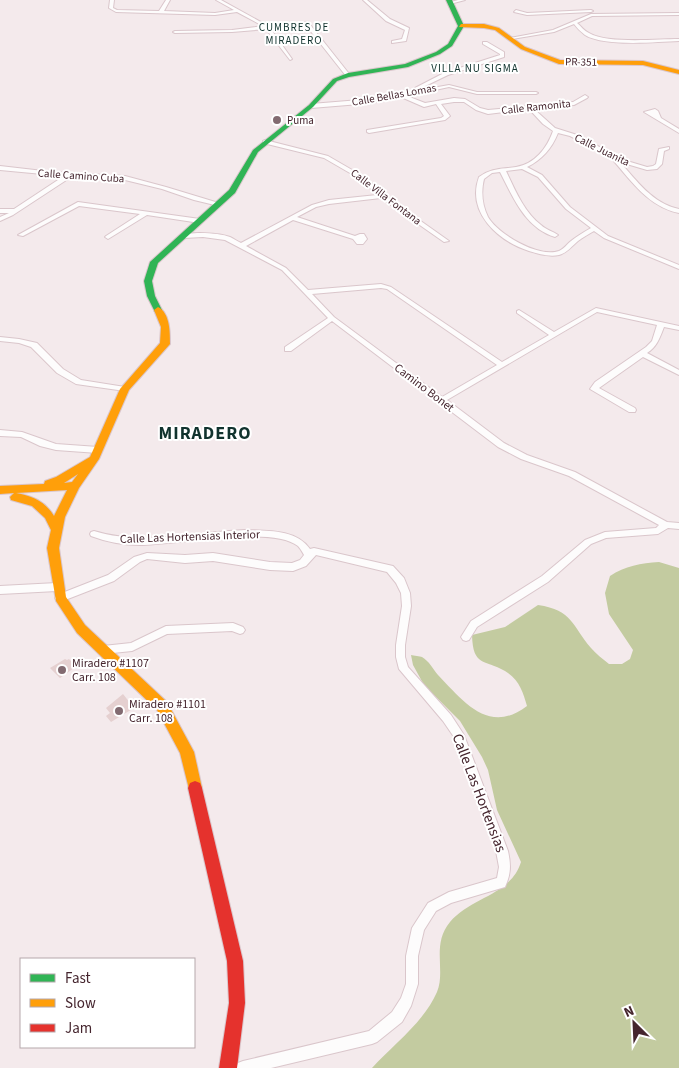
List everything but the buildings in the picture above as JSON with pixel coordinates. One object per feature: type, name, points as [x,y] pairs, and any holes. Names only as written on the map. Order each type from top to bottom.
[{"type":"main road","points":[[228,1068],[237,1002],[235,961],[187,752],[162,706],[81,628],[58,593],[53,548],[56,529],[62,508],[96,454],[125,389],[165,344],[165,327],[149,292],[149,272],[159,256],[184,236],[232,190],[255,151],[313,104],[335,80],[348,75],[406,66],[438,53],[450,45],[461,26],[449,2]]},
{"type":"main road","name":"PR-351","points":[[461,26],[489,27],[501,30],[523,48],[559,62],[643,63],[679,72]]},
{"type":"main road","points":[[31,488],[60,480],[96,454]]},
{"type":"main road","points":[[0,490],[31,488],[74,489]]},
{"type":"main road","points":[[0,498],[74,489]]},
{"type":"main road","points":[[15,497],[40,503],[46,508],[56,529]]},
{"type":"street","points":[[112,0],[111,8],[116,11],[215,14],[239,11]]},
{"type":"street","points":[[161,12],[168,0]]},
{"type":"street","points":[[218,0],[267,27],[290,59]]},
{"type":"street","points":[[364,0],[388,20],[407,29],[404,40],[394,42]]},
{"type":"street","points":[[449,2],[463,0]]},
{"type":"street","points":[[516,11],[527,14],[679,12]]},
{"type":"street","points":[[512,38],[554,32],[589,13]]},
{"type":"street","points":[[574,22],[588,35],[595,37],[679,40]]},
{"type":"street","points":[[175,32],[232,32],[306,23],[348,75]]},
{"type":"street","points":[[313,104],[373,97],[415,88],[446,74],[502,56],[502,53],[486,43]]},
{"type":"street","name":"Calle Bellas Lomas","points":[[313,104],[367,101],[449,86],[477,93],[536,93]]},
{"type":"street","name":"Calle Ramonita","points":[[400,95],[422,105],[465,100],[478,109],[488,112],[574,103],[585,97]]},
{"type":"street","points":[[369,131],[443,119],[447,116],[446,112],[438,103]]},
{"type":"street","name":"Calle Juanita","points":[[531,108],[545,123],[556,131],[571,134],[590,146],[638,167],[652,169],[659,164],[661,150],[667,148]]},
{"type":"street","points":[[658,118],[679,131]]},
{"type":"street","points":[[556,131],[548,149],[523,167],[490,172],[481,178],[482,209],[488,221],[517,244],[529,250],[546,254],[564,251],[576,240],[594,229]]},
{"type":"street","name":"Calle Villa Fontana","points":[[265,142],[326,157],[364,178],[382,196],[446,241]]},
{"type":"street","points":[[616,156],[615,159],[652,200],[663,208],[679,212]]},
{"type":"street","points":[[523,167],[540,176],[568,208],[594,229],[612,240],[679,266]]},
{"type":"street","name":"Calle Camino Cuba","points":[[0,168],[125,178],[164,188],[196,200],[219,204]]},
{"type":"street","points":[[502,169],[528,215],[546,233],[555,235]]},
{"type":"street","points":[[0,219],[70,175]]},
{"type":"street","points":[[242,245],[314,206],[324,203],[382,196]]},
{"type":"street","points":[[21,235],[78,204],[200,221]]},
{"type":"street","points":[[0,211],[15,211]]},
{"type":"street","points":[[108,237],[146,214]]},
{"type":"street","points":[[293,218],[356,238]]},
{"type":"street","name":"Camino Bonet","points":[[184,236],[218,236],[242,245],[284,269],[332,318],[501,445],[524,458],[572,474],[666,525],[679,526]]},
{"type":"street","points":[[308,292],[381,286],[389,288],[501,364]]},
{"type":"street","points":[[442,400],[596,310],[679,328]]},
{"type":"street","points":[[519,312],[553,334]]},
{"type":"street","points":[[288,349],[332,318]]},
{"type":"street","points":[[632,410],[594,389],[598,384],[643,354],[655,341],[661,324]]},
{"type":"street","points":[[0,339],[34,345],[60,371],[79,382],[125,389]]},
{"type":"street","points":[[643,354],[679,373]]},
{"type":"street","points":[[0,434],[24,434],[46,445],[96,454]]},
{"type":"street","points":[[466,637],[478,621],[545,579],[588,542],[605,536],[658,531],[666,525]]},
{"type":"street","name":"Calle Las Hortensias Interior","points":[[94,534],[108,539],[124,541],[167,540],[213,535],[278,535],[297,541],[307,549],[309,555]]},
{"type":"street","name":"Calle Las Hortensias","points":[[0,590],[58,593],[117,575],[137,559],[147,556],[185,559],[214,557],[270,566],[293,567],[303,563],[314,551],[384,567],[394,573],[403,589],[406,607],[400,654],[401,663],[404,669],[447,718],[460,738],[502,851],[506,864],[505,876],[501,883],[440,902],[432,907],[418,928],[412,956],[412,984],[406,1000],[397,1018],[372,1038],[242,1068]]},
{"type":"street","points":[[103,650],[132,647],[166,630],[233,627],[240,630]]},
{"type":"green space","points":[[659,562],[679,568],[679,1068],[372,1068],[417,1023],[437,992],[440,975],[441,940],[450,922],[469,907],[509,882],[521,862],[497,810],[488,770],[482,757],[460,721],[424,685],[413,665],[411,655],[421,657],[429,663],[458,695],[478,712],[489,716],[501,717],[513,714],[527,706],[520,686],[510,674],[481,661],[477,657],[472,635],[505,627],[538,605],[550,607],[565,615],[593,650],[609,664],[622,664],[630,659],[633,650],[609,614],[605,593],[610,576],[633,566]]},
{"type":"traffic: fast","points":[[158,310],[151,296],[148,281],[154,262],[232,191],[255,151],[311,106],[335,80],[348,75],[406,66],[438,53],[450,45],[461,26],[449,0]]},
{"type":"traffic: slow","points":[[461,26],[484,26],[497,29],[523,48],[559,62],[643,63],[679,72]]},
{"type":"traffic: slow","points":[[75,486],[94,459],[125,389],[165,344],[165,327],[158,310]]},
{"type":"traffic: slow","points":[[49,484],[60,480],[94,459]]},
{"type":"traffic: slow","points":[[75,486],[59,517],[53,548],[60,598],[81,629],[162,706],[187,752],[195,788]]},
{"type":"traffic: slow","points":[[0,490],[75,486]]},
{"type":"traffic: slow","points":[[15,497],[41,506],[56,529]]},
{"type":"traffic: jam","points":[[195,788],[235,961],[237,1003],[228,1068]]},
{"type":"place","name":"Puma","points":[[277,120]]},
{"type":"place","name":"Miradero #1107 Carr. 108","points":[[62,670]]},
{"type":"place","name":"Miradero #1101 Carr. 108","points":[[119,711]]},
{"type":"district","name":"CUMBRES DE MIRADERO","points":[[294,33]]},
{"type":"district","name":"VILLA NU SIGMA","points":[[475,68]]},
{"type":"district","name":"MIRADERO","points":[[205,433]]}]
